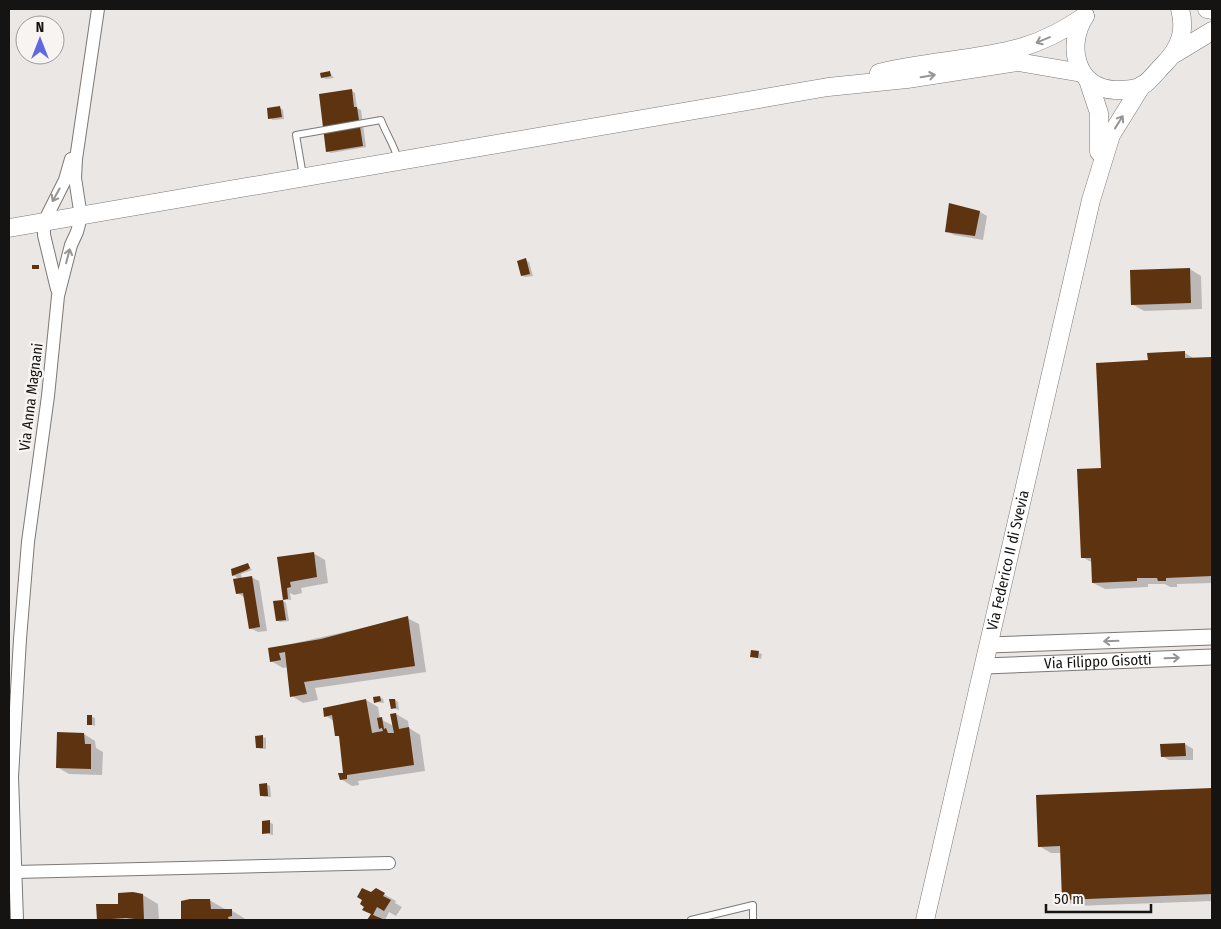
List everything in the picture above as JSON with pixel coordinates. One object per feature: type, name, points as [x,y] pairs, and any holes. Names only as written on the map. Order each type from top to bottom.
[{"type":"main road","points":[[1173,54],[1182,36],[1183,24],[1180,9]]},
{"type":"main road","points":[[1207,9],[1212,10]]},
{"type":"main road","points":[[1089,12],[1078,29],[1074,50],[1099,113],[1101,131],[1091,200]]},
{"type":"main road","points":[[828,87],[904,67],[1022,48],[1053,35],[1089,12]]},
{"type":"main road","points":[[1091,200],[1111,135],[1142,85],[1173,54],[1212,31]]},
{"type":"main road","points":[[9,228],[828,87],[907,79],[1018,62],[1085,76],[1112,90],[1131,89],[1142,85]]},
{"type":"main road","name":"Via Federico II di Svevia","points":[[925,920],[1091,200]]},
{"type":"street","points":[[81,217],[75,178],[78,135],[98,9]]},
{"type":"street","points":[[44,222],[65,180],[78,135]]},
{"type":"street","name":"Via Anna Magnani","points":[[17,920],[12,776],[28,542],[48,396],[58,296],[71,245],[81,217]]},
{"type":"street","name":"Via Anna Magnani","points":[[44,222],[44,235],[58,296]]},
{"type":"street","name":"Via Filippo Gisotti","points":[[988,645],[1212,637]]},
{"type":"street","name":"Via Filippo Gisotti","points":[[984,666],[1212,656]]},
{"type":"street","points":[[15,872],[388,862]]},
{"type":"lane","points":[[304,178],[296,135],[381,120],[389,140],[396,150],[398,161]]},
{"type":"lane","points":[[691,920],[753,905],[753,920]]},
{"type":"building","points":[[330,71],[331,76],[321,78],[320,73]]},
{"type":"building","points":[[352,89],[363,146],[326,152],[319,94]]},
{"type":"building","points":[[280,106],[282,117],[268,119],[267,108]]},
{"type":"building","points":[[949,203],[980,211],[975,236],[945,232]]},
{"type":"building","points":[[526,258],[530,274],[521,276],[517,261]]},
{"type":"building","points":[[32,265],[39,265],[39,269],[32,269]]},
{"type":"building","points":[[1190,268],[1191,303],[1131,305],[1130,270]]},
{"type":"building","points":[[1185,351],[1185,358],[1212,357],[1212,576],[1166,578],[1166,581],[1158,581],[1157,578],[1137,578],[1137,581],[1092,583],[1091,558],[1081,558],[1077,469],[1101,468],[1096,363],[1148,360],[1147,353]]},
{"type":"building","points":[[314,552],[317,577],[290,582],[291,587],[287,588],[288,599],[283,600],[277,557]]},
{"type":"building","points":[[248,563],[250,568],[232,576],[231,569]]},
{"type":"building","points":[[252,576],[260,627],[249,629],[243,593],[236,594],[233,579]]},
{"type":"building","points":[[283,600],[286,620],[276,621],[273,601]]},
{"type":"building","points":[[408,616],[415,666],[304,682],[307,694],[290,697],[285,652],[279,653],[281,660],[270,662],[268,648],[321,639]]},
{"type":"building","points":[[751,650],[759,651],[758,658],[750,657]]},
{"type":"building","points":[[380,696],[381,701],[374,703],[373,697]]},
{"type":"building","points":[[366,699],[372,733],[383,731],[382,728],[379,729],[377,718],[382,717],[384,729],[386,728],[388,733],[394,733],[390,714],[396,713],[399,729],[409,727],[414,765],[347,775],[347,779],[340,780],[338,773],[343,773],[339,736],[335,736],[332,715],[324,717],[323,708]]},
{"type":"building","points":[[389,699],[395,699],[396,708],[391,709]]},
{"type":"building","points":[[87,715],[92,715],[92,725],[87,725]]},
{"type":"building","points":[[57,732],[84,733],[85,744],[91,744],[91,769],[56,768]]},
{"type":"building","points":[[263,735],[263,748],[256,748],[255,736]]},
{"type":"building","points":[[1185,743],[1186,756],[1161,757],[1160,744]]},
{"type":"building","points":[[267,783],[268,796],[260,796],[259,784]]},
{"type":"building","points":[[1212,788],[1212,894],[1062,900],[1060,846],[1038,847],[1036,795]]},
{"type":"building","points":[[270,820],[270,833],[262,834],[262,821]]},
{"type":"building","points":[[362,888],[371,892],[376,888],[385,893],[383,896],[391,900],[384,911],[377,907],[373,915],[385,920],[367,920],[371,914],[362,910],[364,907],[360,904],[362,900],[357,897]]},
{"type":"building","points":[[133,892],[143,894],[144,920],[126,918],[97,920],[96,904],[118,904],[118,893]]},
{"type":"building","points":[[210,899],[211,909],[232,909],[232,916],[228,917],[229,920],[181,920],[181,901]]}]
